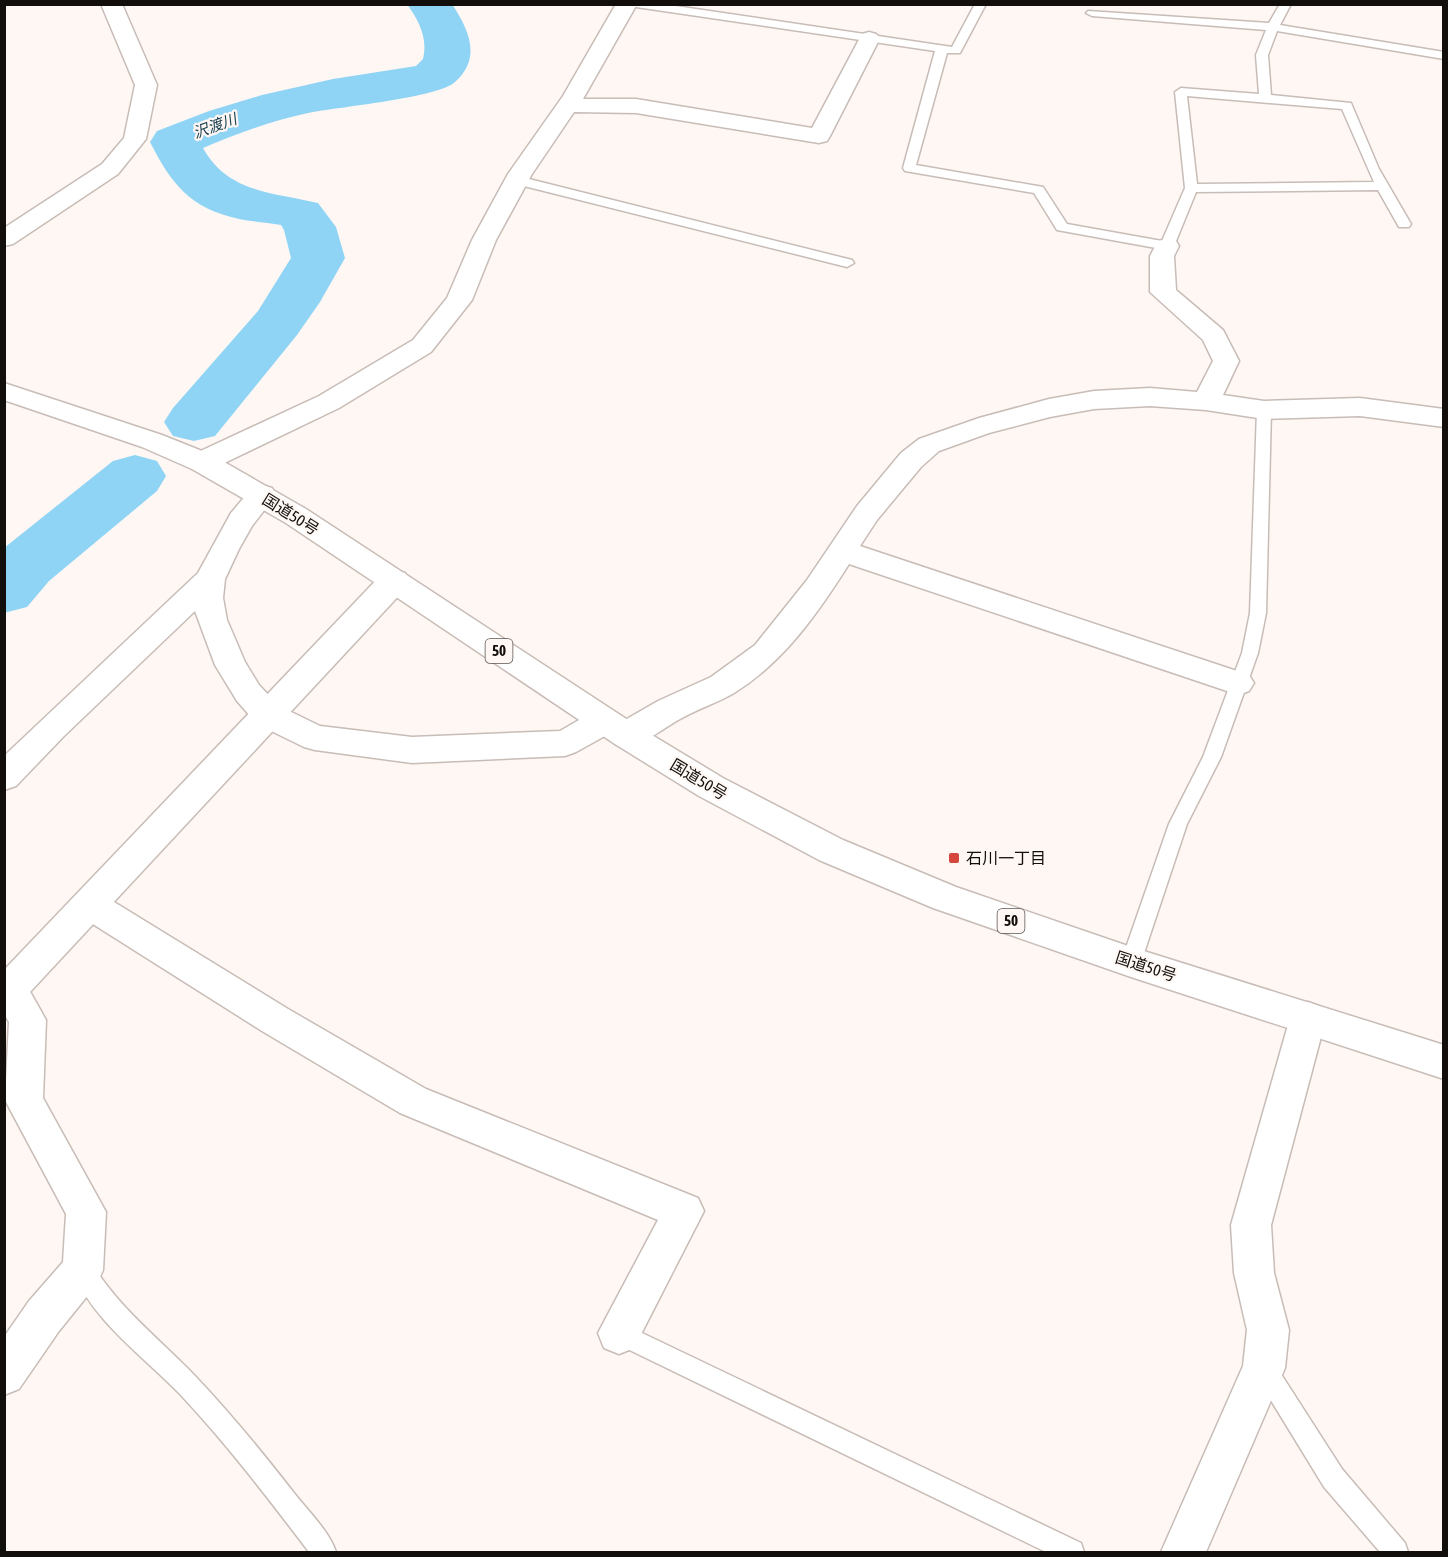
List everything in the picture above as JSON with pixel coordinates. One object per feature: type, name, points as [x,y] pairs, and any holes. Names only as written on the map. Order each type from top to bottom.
[{"type":"main road","points":[[4,239],[110,169],[135,139],[146,85],[111,4]]},
{"type":"main road","points":[[202,462],[329,402],[397,363],[422,346],[441,326],[459,300],[484,240],[517,180],[567,105],[627,4]]},
{"type":"main road","points":[[567,105],[636,106],[819,136],[869,39]]},
{"type":"main road","points":[[1167,246],[1162,256],[1163,292],[1214,336],[1226,361],[1206,401]]},
{"type":"main road","name":"国道50号","points":[[4,391],[152,441],[202,462],[262,495],[615,728],[711,787],[831,850],[945,898],[1131,962],[1443,1062]]},
{"type":"main road","points":[[210,579],[208,598],[215,629],[231,665],[248,693],[268,715],[315,738],[412,750],[565,743],[669,710],[722,685],[765,653],[818,588],[867,513],[911,460],[929,446],[979,427],[1039,410],[1094,399],[1150,397],[1206,401],[1264,410],[1360,407],[1443,418]]},
{"type":"main road","points":[[4,777],[53,727],[210,579],[242,520],[262,495]]},
{"type":"main road","points":[[842,551],[1238,683]]},
{"type":"main road","points":[[4,1374],[44,1316],[83,1270],[86,1212],[24,1100],[28,1020],[7,993],[394,581]]},
{"type":"main road","points":[[89,904],[275,1020],[413,1101],[684,1211],[619,1333]]},
{"type":"main road","points":[[1183,1552],[1264,1368],[1268,1330],[1254,1273],[1251,1225],[1308,1018]]},
{"type":"lane","points":[[636,4],[956,51],[981,4]]},
{"type":"lane","points":[[1265,98],[1262,55],[1273,27],[1286,4]]},
{"type":"lane","points":[[1092,14],[1140,11],[1273,27],[1443,56]]},
{"type":"lane","points":[[942,49],[909,168],[1038,190],[1062,227],[1167,246],[1191,188],[1181,92],[1347,106],[1372,169],[1404,224]]},
{"type":"lane","points":[[517,180],[848,263]]},
{"type":"lane","points":[[1191,188],[1382,186]]},
{"type":"lane","points":[[1131,962],[1178,824],[1212,757],[1250,652],[1258,613],[1264,410]]},
{"type":"lane","points":[[83,1270],[94,1291],[189,1387],[284,1499],[324,1552]]},
{"type":"lane","points":[[619,1333],[1072,1552]]},
{"type":"lane","points":[[1264,1368],[1333,1478],[1396,1552]]},
{"type":"waterway","name":"沢渡川","points":[[194,422],[277,323],[318,258],[310,227],[299,214],[266,206],[242,204],[209,189],[188,167],[175,142],[226,121],[279,105],[418,81],[433,76],[443,67],[449,51],[443,26],[429,4]]},
{"type":"waterway","name":"沢渡川","points":[[4,590],[26,565],[135,476]]},
{"type":"waterway","points":[[4,563],[26,565]]},
{"type":"place","name":"石川一丁目","points":[[954,858]]}]
